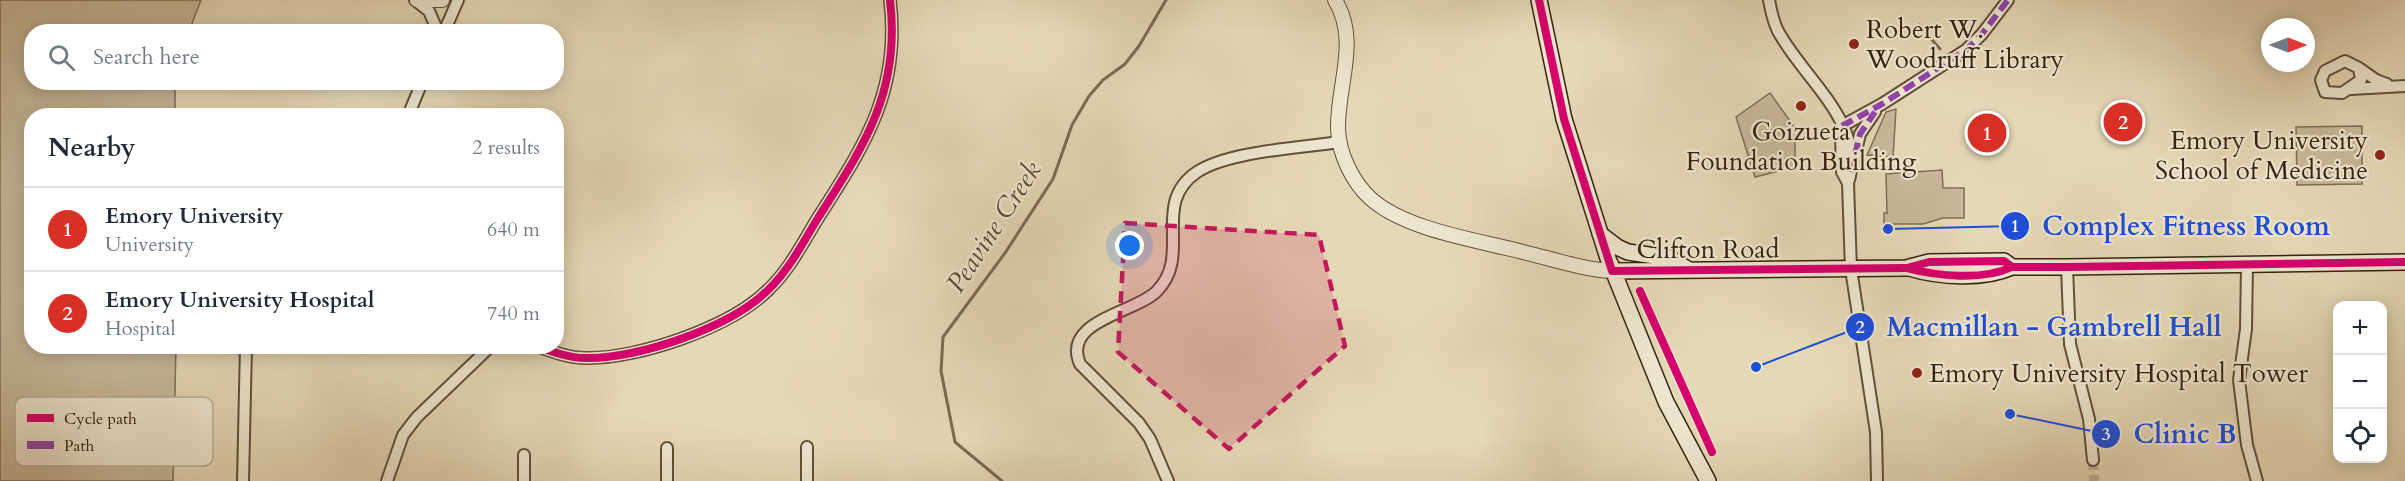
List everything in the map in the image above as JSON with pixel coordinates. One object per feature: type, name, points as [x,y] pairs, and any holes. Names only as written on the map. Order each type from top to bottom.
[{"type":"main road","points":[[1539,0],[1554,74],[1583,183],[1612,271],[1666,402],[1708,481]]},
{"type":"main road","points":[[1600,233],[1617,247],[1628,252],[1669,258],[1689,270]]},
{"type":"main road","points":[[1631,271],[1906,268],[1930,274],[1998,273],[2012,267],[2400,262]]},
{"type":"main road","name":"Clifton Road","points":[[1612,271],[1728,270]]},
{"type":"street","points":[[416,0],[442,0]]},
{"type":"street","points":[[416,0],[429,11],[435,24]]},
{"type":"street","points":[[448,24],[458,0]]},
{"type":"street","points":[[560,354],[586,358],[641,351],[727,319],[770,289],[794,256],[873,127],[888,71],[892,22],[890,0]]},
{"type":"street","points":[[1335,0],[1345,20],[1347,36],[1339,118],[1340,141],[1347,164],[1359,186],[1380,205],[1402,218],[1570,265],[1612,271]]},
{"type":"street","points":[[1769,0],[1781,37],[1836,113],[1842,126],[1842,172],[1849,178]]},
{"type":"street","points":[[1842,126],[1882,104],[1966,50],[1982,34],[2008,0]]},
{"type":"street","points":[[2359,68],[2361,80],[2350,89],[2338,94],[2325,92],[2321,80],[2325,71],[2345,61],[2359,68],[2376,80],[2399,86]]},
{"type":"street","points":[[2350,89],[2399,86]]},
{"type":"street","points":[[411,108],[419,90]]},
{"type":"street","points":[[1877,481],[1876,432],[1845,269],[1849,178],[1860,134],[1882,104]]},
{"type":"street","points":[[1168,481],[1150,439],[1139,423],[1080,364],[1076,353],[1080,338],[1095,324],[1135,306],[1161,285],[1174,257],[1173,205],[1182,187],[1195,174],[1225,160],[1340,141]]},
{"type":"street","points":[[2247,264],[2246,328],[2240,380],[2247,445],[2257,481]]},
{"type":"street","points":[[2067,267],[2070,344],[2089,418],[2093,460]]},
{"type":"street","points":[[243,481],[246,354]]},
{"type":"street","points":[[387,481],[403,435],[417,417],[483,354]]},
{"type":"street","points":[[807,447],[807,481]]},
{"type":"street","points":[[667,448],[667,481]]},
{"type":"street","points":[[524,455],[525,481]]},
{"type":"highlighted area","points":[[1125,223],[1319,235],[1345,346],[1229,449],[1118,352]]},
{"type":"shaded area","points":[[0,0],[201,0],[192,24],[24,24],[24,90],[175,90],[175,108],[24,108],[24,354],[176,354],[175,397],[15,397],[15,466],[173,466],[173,481],[0,481]]},
{"type":"shaded area","points":[[1770,93],[1795,128],[1795,167],[1755,177],[1736,117]]},
{"type":"shaded area","points":[[1896,109],[1893,157],[1867,155],[1886,112]]},
{"type":"shaded area","points":[[2362,126],[2362,184],[2297,185],[2296,127]]},
{"type":"shaded area","points":[[1942,170],[1943,188],[1964,188],[1964,218],[1943,218],[1923,224],[1884,224],[1884,213],[1887,213],[1886,174]]},
{"type":"waterway","name":"Peavine Creek","points":[[1002,481],[955,442],[941,371],[943,337],[1005,253],[1053,179],[1072,125],[1089,96],[1103,80],[1125,64],[1139,46],[1166,0]]},
{"type":"waterway","points":[[1919,25],[1940,49]]},
{"type":"tunnel","points":[[2093,460],[2094,481]]},
{"type":"marked path","points":[[1842,126],[1882,104],[1966,50],[1982,34],[2008,0]]},
{"type":"marked path","points":[[1851,172],[1860,134],[1875,112]]},
{"type":"cycle path","points":[[561,354],[580,358],[607,357],[657,347],[709,328],[732,316],[753,303],[777,281],[835,192],[864,141],[875,116],[890,62],[892,33],[890,0]]},
{"type":"cycle path","points":[[1539,0],[1564,119],[1612,271],[1906,268],[1931,273],[1973,276],[2012,267]]},
{"type":"cycle path","points":[[1907,268],[1929,262],[2004,261],[2012,267],[2405,262]]},
{"type":"cycle path","points":[[1640,291],[1712,452]]},
{"type":"place","name":"Robert W. Woodruff Library","points":[[1854,44]]},
{"type":"place","name":"Goizueta Foundation Building","points":[[1801,106]]},
{"type":"place","name":"Emory University Hospital","points":[[2123,122]]},
{"type":"place","name":"Emory University","points":[[1987,133]]},
{"type":"place","name":"Emory University School of Medicine","points":[[2380,155]]},
{"type":"place","name":"Complex Fitness Room","points":[[1888,229]]},
{"type":"place","name":"Macmillan - Gambrell Hall","points":[[1756,367]]},
{"type":"place","name":"Emory University Hospital Tower","points":[[1917,373]]},
{"type":"place","name":"Clinic B","points":[[2010,414]]}]
